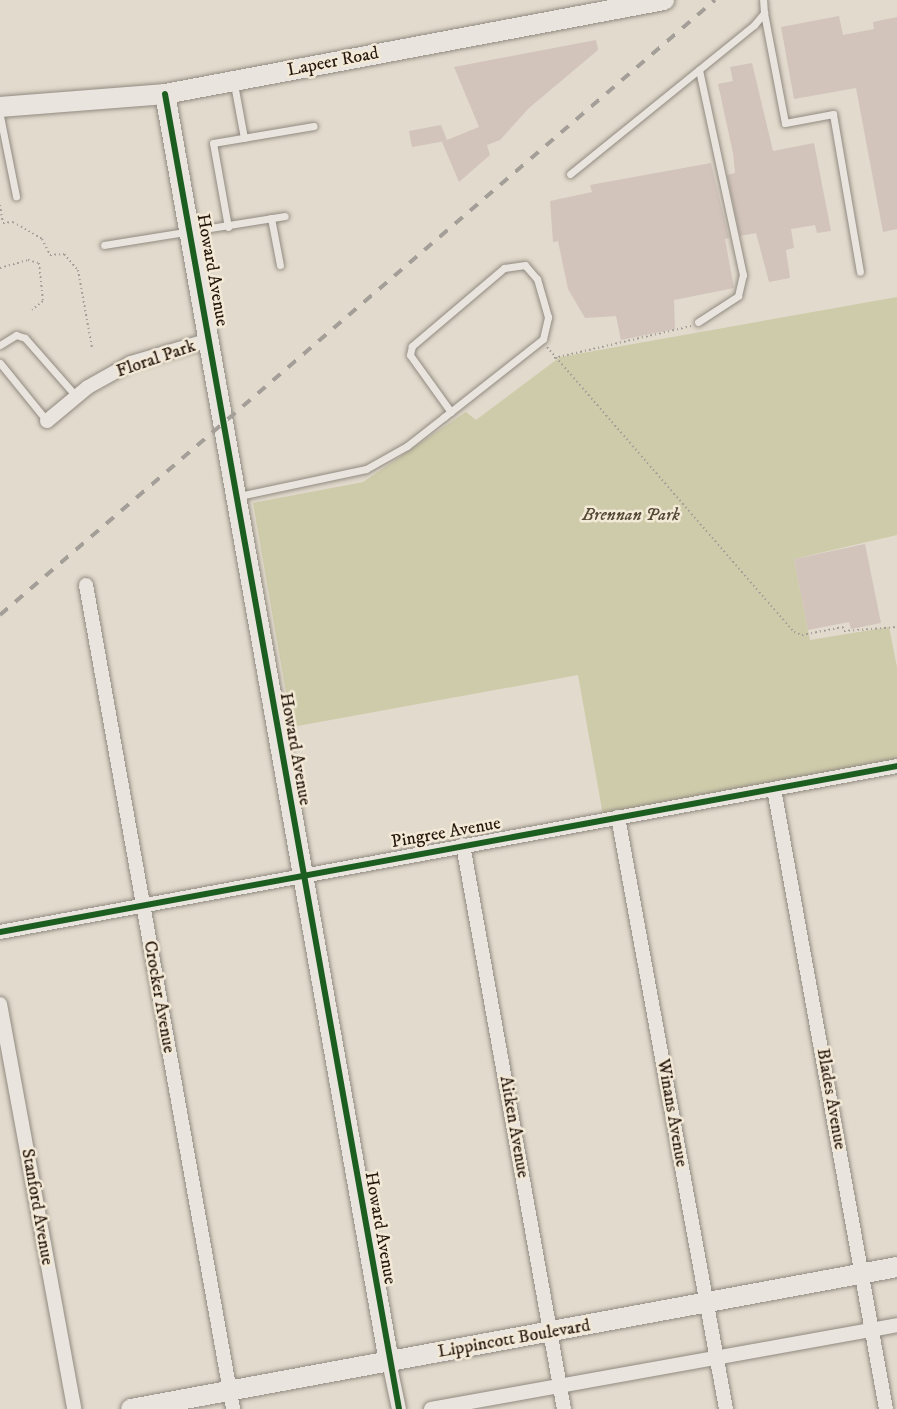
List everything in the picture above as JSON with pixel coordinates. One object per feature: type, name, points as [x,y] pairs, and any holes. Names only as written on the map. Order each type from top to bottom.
[{"type":"street","name":"Lapeer Road","points":[[0,107],[165,94],[581,8],[664,0]]},
{"type":"street","name":"Howard Avenue","points":[[165,94],[301,875],[399,1409]]},
{"type":"street","name":"Floral Park","points":[[47,421],[76,396],[131,363],[209,340]]},
{"type":"street","name":"Crocker Avenue","points":[[86,585],[231,1400]]},
{"type":"street","name":"Pingree Avenue","points":[[0,932],[897,766]]},
{"type":"street","name":"Blades Avenue","points":[[774,789],[886,1409]]},
{"type":"street","name":"Winans Avenue","points":[[618,817],[726,1409]]},
{"type":"street","name":"Aitken Avenue","points":[[463,845],[564,1409]]},
{"type":"street","name":"Stanford Avenue","points":[[0,1004],[74,1409]]},
{"type":"street","name":"Lippincott Boulevard","points":[[131,1409],[231,1400],[389,1362],[897,1268]]},
{"type":"street","points":[[431,1409],[897,1325]]},
{"type":"lane","points":[[763,0],[785,123],[833,114],[860,272]]},
{"type":"lane","points":[[570,174],[699,70],[764,13]]},
{"type":"lane","points":[[698,322],[738,296],[743,275],[699,70]]},
{"type":"lane","points":[[233,81],[244,138]]},
{"type":"lane","points":[[0,116],[16,196]]},
{"type":"lane","points":[[228,227],[213,143],[314,126]]},
{"type":"lane","points":[[104,245],[190,234],[285,216]]},
{"type":"lane","points":[[271,218],[280,265]]},
{"type":"lane","points":[[236,497],[366,469],[407,446],[451,412],[543,339],[548,317],[537,279],[525,265],[504,268],[412,346],[410,355],[451,412]]},
{"type":"lane","points":[[0,345],[16,335],[25,338],[76,396]]},
{"type":"lane","points":[[0,363],[47,421]]},
{"type":"path","points":[[0,205],[3,223],[13,222],[42,239],[50,255],[64,254],[78,270],[92,348]]},
{"type":"path","points":[[0,267],[28,260],[39,263],[43,301],[32,310]]},
{"type":"path","points":[[554,358],[680,332],[698,322]]},
{"type":"path","points":[[543,339],[554,358],[596,401],[646,466],[678,495],[794,632],[802,635],[843,627],[844,631],[897,627]]},
{"type":"green space","name":"Brennan Park","points":[[897,297],[897,535],[794,559],[810,640],[889,627],[897,667],[897,760],[603,815],[578,675],[292,727],[253,503],[363,482],[466,412],[476,420],[560,357]]},
{"type":"building","points":[[839,16],[843,35],[874,29],[873,22],[897,17],[897,229],[883,232],[856,88],[794,99],[781,27]]},
{"type":"building","points":[[596,40],[598,50],[529,108],[500,140],[487,145],[490,155],[459,182],[442,142],[446,141],[412,147],[409,131],[441,125],[447,140],[479,127],[454,67]]},
{"type":"building","points":[[752,63],[773,151],[814,143],[831,231],[817,233],[815,225],[791,229],[794,248],[786,250],[790,278],[769,282],[756,233],[740,236],[727,175],[735,173],[733,153],[718,84],[733,81],[730,67]]},
{"type":"building","points":[[711,163],[729,238],[725,239],[734,288],[674,300],[675,329],[621,340],[616,316],[585,318],[568,289],[558,241],[553,242],[550,201],[592,192],[590,185]]},
{"type":"building","points":[[865,544],[881,623],[851,629],[849,622],[808,630],[794,559]]},
{"type":"railway","points":[[0,615],[715,0]]},
{"type":"cycle path","points":[[165,94],[399,1409]]},
{"type":"cycle path","points":[[0,932],[897,766]]}]
